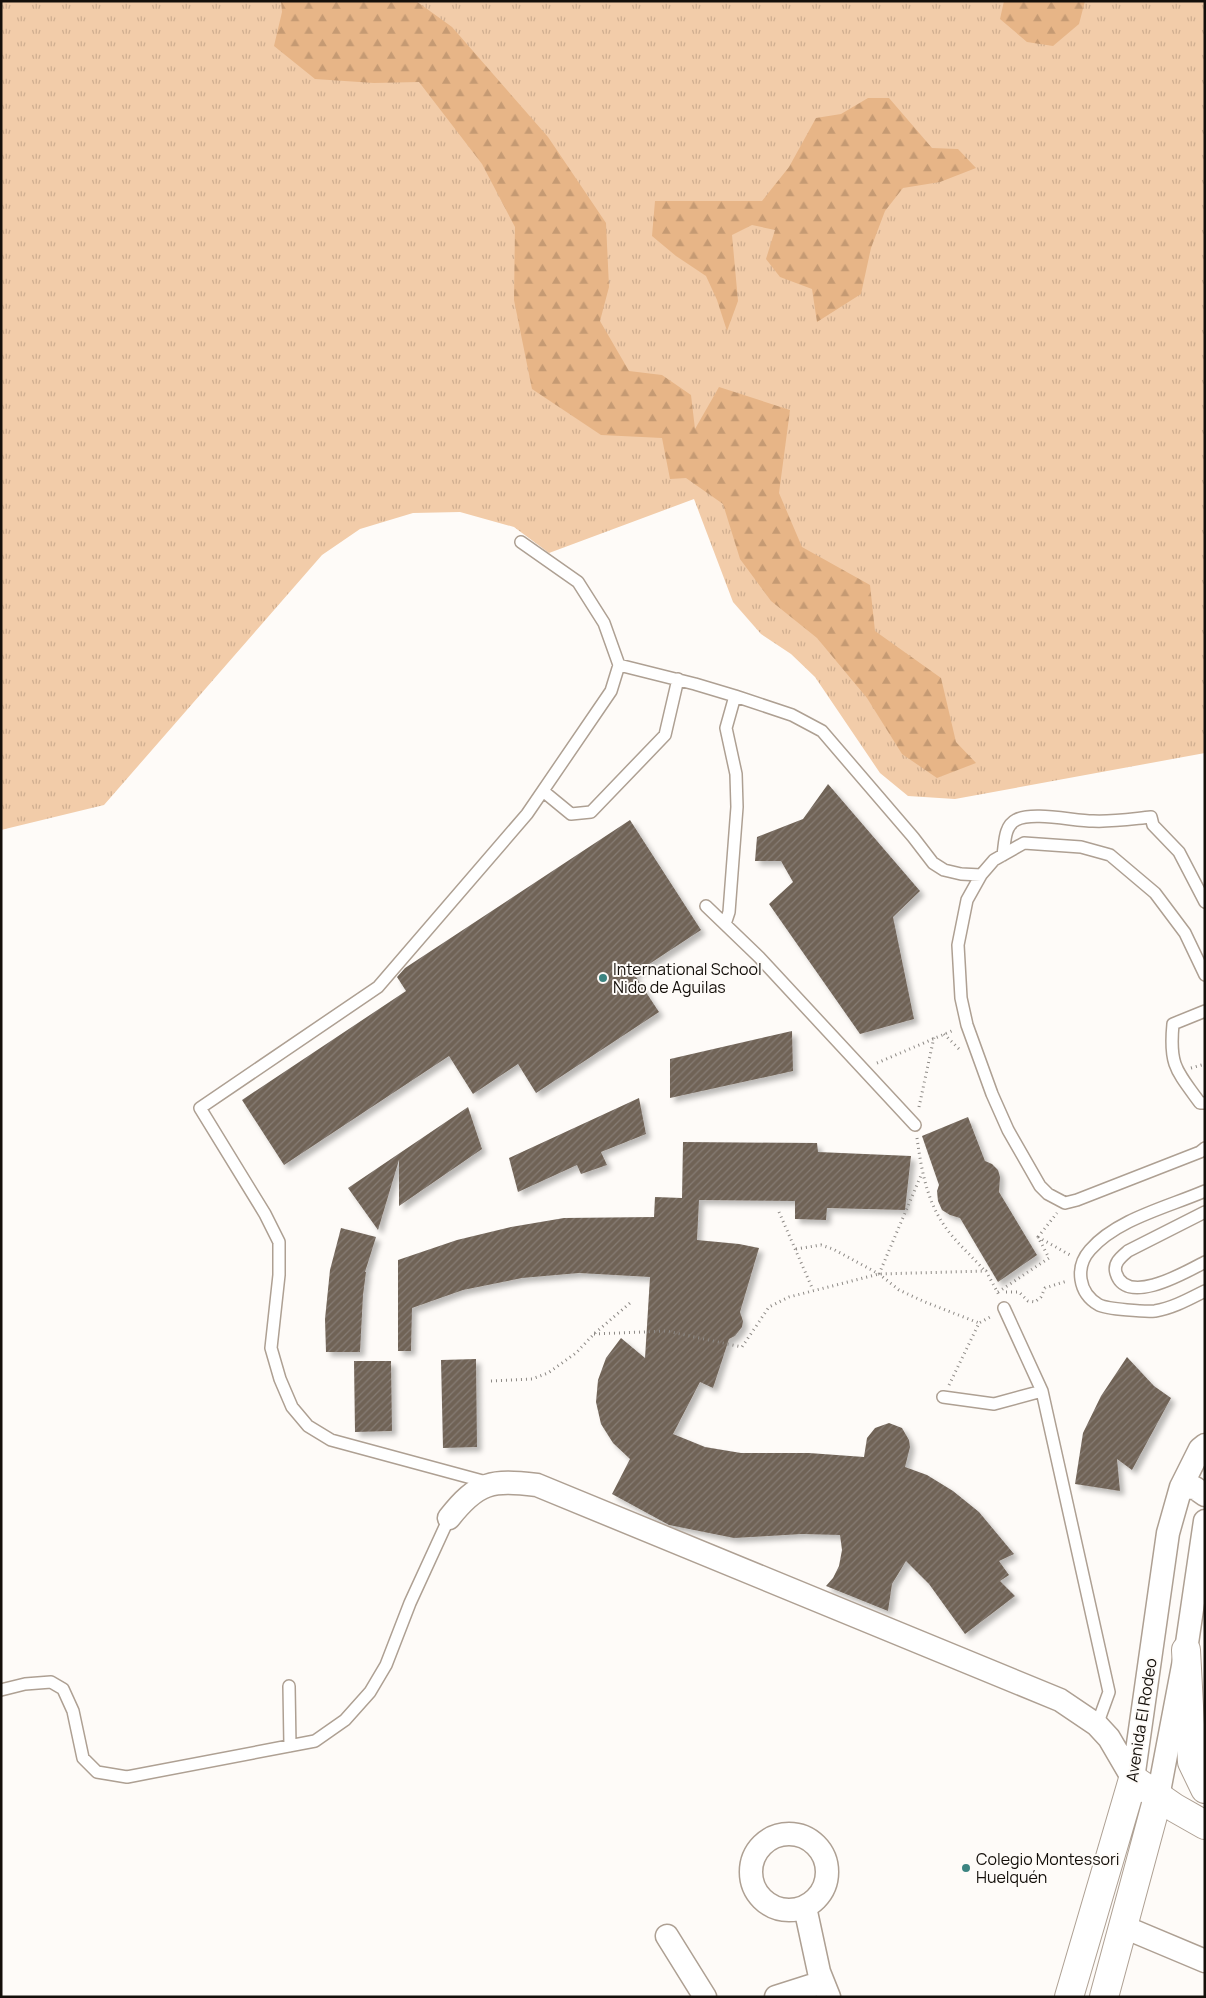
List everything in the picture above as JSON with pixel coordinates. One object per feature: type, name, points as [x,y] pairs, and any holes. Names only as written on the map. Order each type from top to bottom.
[{"type":"street","name":"Avenida El Rodeo","points":[[1069,1997],[1133,1779],[1168,1533],[1180,1487],[1200,1449],[1205,1445]]},
{"type":"street","points":[[449,1518],[474,1491],[491,1484],[517,1483],[537,1485],[1060,1700],[1103,1732],[1133,1779],[1174,1808],[1205,1825]]},
{"type":"street","points":[[1180,1487],[1195,1488],[1205,1495]]},
{"type":"street","name":"Avenida El Rodeo","points":[[1104,1997],[1158,1797],[1186,1650],[1205,1521]]},
{"type":"street","points":[[1186,1650],[1192,1762],[1205,1789]]},
{"type":"street","points":[[1103,1732],[1126,1723],[1136,1709],[1149,1667]]},
{"type":"street","points":[[776,1997],[826,1990],[819,1972],[805,1907]]},
{"type":"street","points":[[1124,1927],[1205,1961]]},
{"type":"street","points":[[667,1936],[705,1997]]},
{"type":"lane","points":[[491,1484],[331,1440],[308,1426],[292,1407],[280,1379],[271,1348],[277,1303],[279,1242],[265,1214],[200,1108],[378,987],[527,814],[611,691],[619,665],[604,623],[578,582],[521,542]]},
{"type":"lane","points":[[619,665],[678,679],[735,696],[792,715],[822,731],[914,837],[933,863],[944,870],[961,874],[982,875]]},
{"type":"lane","points":[[543,792],[571,814],[591,812],[665,735],[678,679]]},
{"type":"lane","points":[[725,924],[729,912],[737,807],[736,774],[726,728],[735,696]]},
{"type":"lane","points":[[1003,855],[1007,831],[1016,820],[1036,817],[1099,821],[1150,817],[1153,825],[1179,852],[1205,902]]},
{"type":"lane","points":[[1204,970],[1185,934],[1155,893],[1110,855],[1081,847],[1024,843],[994,860],[982,875],[967,900],[958,945],[961,998],[967,1025],[992,1094],[1008,1130],[1040,1186],[1048,1194],[1065,1202],[1078,1200],[1200,1152],[1205,1148]]},
{"type":"lane","points":[[706,906],[759,957],[915,1125]]},
{"type":"lane","points":[[1205,1011],[1173,1024],[1172,1058],[1180,1075],[1200,1102],[1205,1103]]},
{"type":"lane","points":[[1205,1191],[1151,1212],[1101,1240],[1082,1261],[1080,1277],[1090,1297],[1100,1305],[1130,1310],[1155,1311],[1181,1303],[1205,1291]]},
{"type":"lane","points":[[1205,1212],[1128,1251],[1117,1260],[1115,1271],[1119,1280],[1131,1288],[1145,1288],[1186,1272],[1205,1262]]},
{"type":"lane","points":[[1004,1308],[1042,1391],[1109,1692],[1103,1732]]},
{"type":"lane","points":[[944,1397],[994,1404],[1042,1391]]},
{"type":"lane","points":[[1,1690],[25,1684],[51,1682],[63,1689],[73,1711],[83,1758],[97,1772],[127,1777],[315,1741],[345,1720],[370,1692],[386,1666],[410,1603],[449,1518]]},
{"type":"lane","points":[[289,1686],[290,1746]]},
{"type":"path","points":[[863,1069],[967,1025]]},
{"type":"path","points":[[934,1038],[915,1125],[922,1172],[933,1206],[942,1224],[986,1271],[998,1292],[1004,1308],[979,1323],[944,1397]]},
{"type":"path","points":[[879,1274],[922,1172]]},
{"type":"path","points":[[1038,1237],[1065,1202]]},
{"type":"path","points":[[779,1212],[813,1290]]},
{"type":"path","points":[[1038,1237],[1082,1261]]},
{"type":"path","points":[[998,1292],[1049,1258],[1038,1237]]},
{"type":"path","points":[[796,1250],[821,1245],[833,1249],[879,1274],[899,1290],[979,1323]]},
{"type":"path","points":[[594,1334],[666,1331],[742,1347],[769,1308],[788,1297],[879,1274],[986,1271]]},
{"type":"path","points":[[998,1292],[1019,1292],[1028,1301],[1036,1302],[1041,1298],[1045,1288],[1080,1277]]},
{"type":"path","points":[[491,1381],[532,1379],[548,1373],[576,1353],[594,1334],[630,1303]]},
{"type":"green space","points":[[1,1],[1205,1],[1205,753],[955,799],[908,796],[880,773],[815,677],[791,654],[761,634],[733,602],[694,499],[549,553],[514,527],[460,512],[413,513],[360,529],[322,555],[104,805],[1,830]]},
{"type":"green space","points":[[281,1],[416,1],[452,27],[548,137],[606,223],[609,287],[600,321],[629,371],[662,375],[691,395],[695,429],[719,387],[790,410],[779,493],[802,547],[870,585],[875,631],[941,678],[956,742],[976,763],[937,778],[902,754],[867,698],[817,638],[771,601],[740,559],[723,504],[686,478],[670,479],[662,438],[601,435],[532,389],[514,300],[515,227],[482,164],[419,82],[374,83],[315,79],[274,46],[282,12]]},
{"type":"green space","points":[[1004,1],[1085,1],[1079,24],[1053,46],[1027,42],[1000,19]]},
{"type":"green space","points":[[868,98],[889,98],[932,148],[958,149],[976,168],[940,182],[903,188],[885,211],[871,248],[861,294],[817,322],[812,289],[780,277],[766,259],[775,230],[752,225],[732,235],[738,301],[727,331],[717,300],[706,276],[676,256],[652,236],[655,201],[762,201],[789,167],[816,118],[841,114]]},
{"type":"building","points":[[828,784],[920,891],[893,917],[914,1019],[860,1034],[769,904],[793,882],[781,861],[755,861],[757,837],[803,819]]},
{"type":"building","points":[[630,820],[701,930],[634,974],[659,1012],[536,1093],[518,1064],[473,1094],[449,1056],[284,1165],[242,1100],[406,991],[397,977],[405,968]]},
{"type":"building","points":[[792,1031],[793,1071],[670,1098],[670,1059]]},
{"type":"building","points":[[639,1098],[646,1134],[601,1152],[607,1165],[581,1174],[577,1165],[518,1192],[509,1158]]},
{"type":"building","points":[[468,1107],[482,1149],[399,1206],[399,1160],[378,1230],[348,1188]]},
{"type":"building","points":[[968,1117],[985,1161],[992,1164],[998,1170],[1000,1177],[999,1192],[1037,1255],[998,1282],[960,1218],[942,1210],[938,1201],[937,1191],[939,1185],[922,1136]]},
{"type":"building","points":[[683,1142],[817,1143],[818,1152],[911,1156],[905,1210],[827,1208],[826,1220],[795,1219],[795,1201],[699,1200],[697,1240],[759,1248],[740,1312],[743,1321],[742,1327],[735,1336],[729,1339],[713,1388],[700,1382],[673,1434],[705,1447],[741,1453],[809,1453],[864,1457],[867,1438],[875,1428],[889,1423],[902,1428],[909,1440],[910,1447],[905,1467],[927,1475],[953,1491],[979,1512],[1014,1554],[999,1561],[1009,1575],[1000,1581],[1015,1596],[965,1634],[929,1584],[906,1561],[892,1584],[888,1611],[826,1586],[833,1578],[839,1566],[842,1550],[840,1535],[802,1534],[734,1538],[669,1525],[612,1494],[630,1459],[613,1443],[601,1424],[596,1402],[598,1380],[606,1358],[621,1338],[645,1358],[650,1277],[579,1273],[522,1278],[463,1290],[412,1308],[411,1351],[398,1351],[398,1260],[457,1240],[511,1227],[564,1218],[654,1217],[655,1197],[682,1198]]},
{"type":"building","points":[[341,1228],[376,1237],[365,1272],[360,1352],[326,1352],[325,1319],[330,1270]]},
{"type":"building","points":[[1127,1357],[1154,1386],[1171,1398],[1132,1470],[1117,1459],[1120,1491],[1075,1484],[1083,1433],[1101,1396]]},
{"type":"building","points":[[476,1359],[477,1447],[443,1448],[441,1360]]},
{"type":"building","points":[[354,1361],[391,1361],[392,1431],[355,1432]]},
{"type":"place","name":"International School Nido de Aguilas","points":[[603,978]]},
{"type":"place","name":"Colegio Montessori Huelquén","points":[[966,1868]]}]
